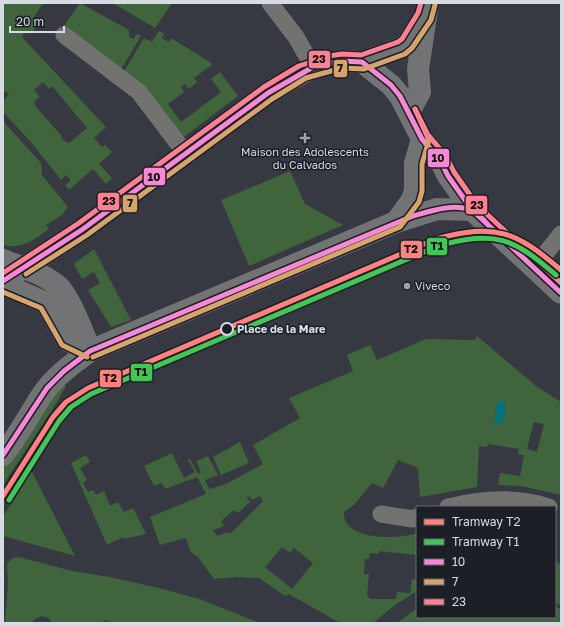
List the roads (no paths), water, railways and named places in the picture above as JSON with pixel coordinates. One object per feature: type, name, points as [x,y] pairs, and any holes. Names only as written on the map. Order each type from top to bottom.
[{"type":"main road","points":[[90,351],[67,340],[46,303],[3,282],[13,264],[83,229],[268,93],[313,67],[342,61],[362,62],[395,52],[407,44],[427,9]]},
{"type":"main road","points":[[409,112],[420,92],[418,69],[427,9]]},
{"type":"main road","points":[[362,62],[391,85],[400,96],[422,139],[440,160],[448,176],[472,210],[561,293]]},
{"type":"main road","points":[[396,222],[412,200],[415,190],[415,163],[422,139]]},
{"type":"main road","points":[[3,455],[28,421],[42,394],[68,366],[90,351],[396,222],[437,209],[472,210]]},
{"type":"main road","points":[[13,264],[38,274],[60,288],[84,330],[90,351]]},
{"type":"street","points":[[270,3],[298,40],[313,67]]},
{"type":"street","points":[[64,35],[139,92],[186,154]]},
{"type":"street","points":[[534,268],[561,234]]},
{"type":"street","points":[[455,506],[488,501],[508,500],[522,501],[544,506]]},
{"type":"street","points":[[382,514],[413,519],[416,518]]},
{"type":"water","points":[[497,401],[506,403],[503,424],[494,423]]},
{"type":"tram line","name":"T2","points":[[3,496],[53,417],[66,402],[88,388],[436,239],[474,232],[490,231],[504,234],[530,246],[561,270]]},
{"type":"tram line","name":"T1","points":[[9,500],[59,421],[71,407],[91,394],[438,246],[475,239],[489,238],[503,241],[515,245],[528,253],[556,275]]},
{"type":"place","name":"Maison des Adolescents du Calvados","points":[[305,138]]},
{"type":"place","name":"Viveco","points":[[407,286]]},
{"type":"place","name":"Place de la Mare","points":[[227,329]]}]
